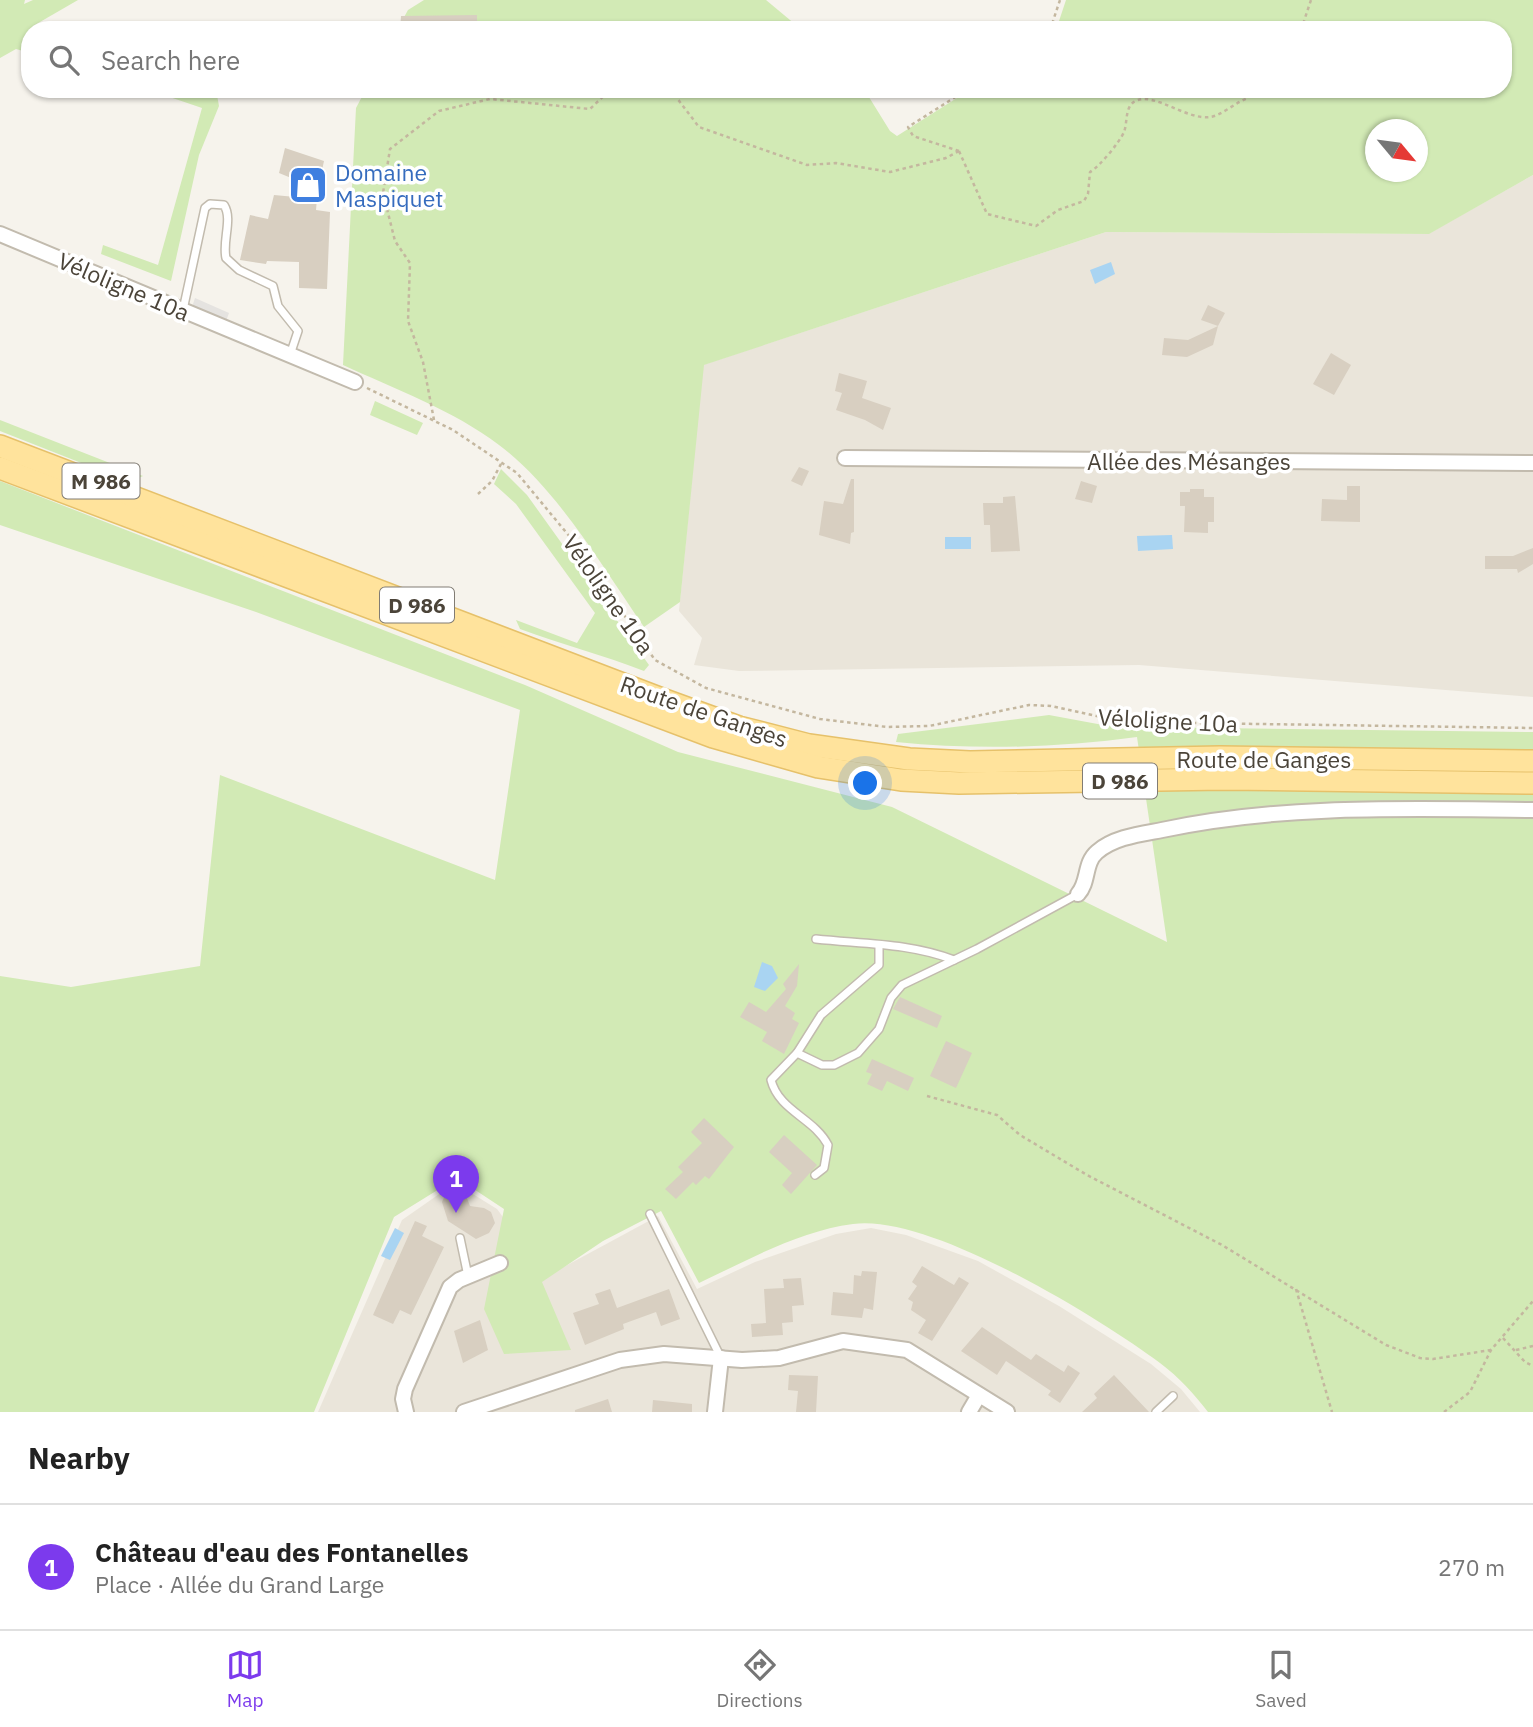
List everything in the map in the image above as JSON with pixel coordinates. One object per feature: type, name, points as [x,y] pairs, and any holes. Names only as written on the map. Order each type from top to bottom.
[{"type":"main road","name":"M 986","points":[[0,438],[202,524]]},
{"type":"main road","name":"Route de Ganges","points":[[0,446],[740,727],[837,750],[909,759],[970,762],[1220,757],[1533,761]]},
{"type":"main road","name":"Route de Ganges","points":[[0,468],[713,737],[818,767],[901,780],[959,783],[1224,779],[1533,783]]},
{"type":"street","name":"Véloligne 10a","points":[[0,234],[355,382]]},
{"type":"street","name":"Allée des Mésanges","points":[[845,458],[1533,463]]},
{"type":"street","points":[[1078,894],[1090,861],[1107,845],[1132,836],[1187,824],[1313,810],[1533,810]]},
{"type":"street","points":[[406,1412],[403,1399],[405,1389],[450,1287],[468,1276],[500,1263]]},
{"type":"street","points":[[464,1412],[620,1360],[664,1354],[779,1358],[844,1340],[907,1350],[1007,1412]]},
{"type":"street","points":[[715,1412],[721,1358]]},
{"type":"street","points":[[969,1412],[979,1395]]},
{"type":"lane","points":[[183,311],[205,208],[210,204],[224,205],[228,215],[226,258],[239,270],[273,286],[278,306],[298,331],[290,355]]},
{"type":"lane","points":[[797,1053],[822,1065],[834,1065],[858,1054],[879,1029],[891,998],[902,985],[1078,894]]},
{"type":"lane","points":[[816,939],[892,944],[954,960]]},
{"type":"lane","points":[[815,1175],[824,1168],[828,1144],[775,1095],[771,1080],[797,1053],[821,1015],[879,965],[879,944]]},
{"type":"lane","points":[[650,1214],[721,1358]]},
{"type":"lane","points":[[460,1238],[468,1276]]},
{"type":"lane","points":[[1156,1412],[1174,1396]]},
{"type":"path","points":[[1053,21],[1060,0]]},
{"type":"path","points":[[1304,21],[1311,0]]},
{"type":"path","points":[[434,421],[423,362],[408,321],[410,263],[395,241],[383,193],[390,149],[439,111],[490,99],[590,109],[602,98]]},
{"type":"path","points":[[677,98],[699,127],[807,165],[836,163],[890,172],[946,158],[959,151]]},
{"type":"path","points":[[954,98],[908,127],[913,136],[959,151],[987,214],[1036,226],[1058,210],[1084,201],[1088,194],[1090,172],[1105,160],[1111,148],[1120,140],[1130,106],[1136,101],[1141,99],[1170,107],[1192,117],[1214,117],[1248,98]]},
{"type":"path","name":"Véloligne 10a","points":[[355,382],[434,421],[502,462],[541,499],[654,660],[706,688],[841,724],[929,726],[1029,705],[1051,706],[1124,722],[1533,728]]},
{"type":"path","points":[[478,494],[492,481],[502,462]]},
{"type":"path","points":[[927,1096],[997,1115],[1020,1135],[1087,1175],[1222,1245],[1386,1345],[1420,1358],[1467,1355],[1491,1350]]},
{"type":"path","points":[[1296,1289],[1332,1412]]},
{"type":"path","points":[[1444,1412],[1470,1392],[1491,1350],[1533,1301]]},
{"type":"path","points":[[1503,1338],[1533,1366]]},
{"type":"path","points":[[1515,1351],[1533,1346]]},
{"type":"shaded area","points":[[1533,175],[1533,697],[1139,665],[739,671],[694,665],[702,638],[679,611],[703,365],[1106,232],[1428,234]]},
{"type":"shaded area","points":[[195,298],[229,313],[226,321],[192,307]]},
{"type":"shaded area","points":[[455,1183],[497,1209],[547,1276],[658,1216],[697,1289],[755,1262],[836,1234],[871,1228],[906,1235],[978,1261],[1059,1306],[1151,1364],[1181,1389],[1200,1412],[318,1412],[402,1220]]},
{"type":"green space","points":[[0,0],[25,0],[24,4],[33,0],[78,0],[42,21],[21,21],[21,50],[16,49],[0,58]]},
{"type":"green space","points":[[424,0],[766,0],[791,21],[402,21],[408,10]]},
{"type":"green space","points":[[1066,0],[1533,0],[1533,175],[1429,234],[1106,232],[704,365],[680,602],[644,627],[578,530],[520,462],[463,421],[343,365],[356,108],[361,98],[870,98],[890,131],[897,136],[957,98],[1512,98],[1512,21],[1059,21]]},
{"type":"green space","points":[[173,98],[218,98],[219,106],[199,155],[171,281],[101,254],[103,245],[158,265],[202,108]]},
{"type":"green space","points":[[375,401],[423,423],[417,435],[370,415]]},
{"type":"green space","points":[[0,420],[143,476],[134,480],[122,479],[0,431]]},
{"type":"green space","points":[[501,469],[527,495],[649,665],[644,671],[520,629],[516,620],[577,643],[595,613],[516,504],[494,484]]},
{"type":"green space","points":[[0,481],[525,685],[678,752],[892,807],[1167,942],[1137,737],[1047,746],[987,747],[896,742],[898,734],[1049,715],[1103,725],[1135,727],[1533,732],[1533,1412],[1208,1412],[1167,1368],[1097,1320],[1012,1272],[924,1235],[885,1225],[853,1224],[833,1228],[793,1240],[699,1283],[661,1211],[603,1241],[542,1282],[571,1350],[504,1354],[484,1309],[504,1209],[457,1178],[394,1217],[314,1412],[0,1412],[0,976],[71,987],[200,966],[220,775],[495,880],[520,710],[256,612],[0,525]]},
{"type":"water","points":[[1111,262],[1115,274],[1095,284],[1090,270]]},
{"type":"water","points":[[1172,535],[1173,549],[1138,551],[1137,536]]},
{"type":"water","points":[[945,537],[971,537],[971,549],[945,549]]},
{"type":"water","points":[[762,962],[772,966],[778,978],[765,991],[754,987]]},
{"type":"water","points":[[395,1228],[404,1233],[390,1260],[381,1256]]},
{"type":"building","points":[[477,15],[477,21],[401,21],[401,16]]},
{"type":"building","points":[[285,148],[324,161],[318,189],[279,173]]},
{"type":"building","points":[[274,195],[317,199],[316,210],[330,212],[327,289],[299,288],[299,262],[267,261],[266,264],[240,260],[250,215],[268,219]]},
{"type":"building","points":[[1208,305],[1225,313],[1218,326],[1201,320]]},
{"type":"building","points":[[1218,326],[1213,345],[1187,357],[1162,355],[1164,338],[1188,340]]},
{"type":"building","points":[[1331,353],[1351,365],[1334,395],[1313,384]]},
{"type":"building","points":[[839,373],[867,381],[862,398],[891,408],[883,430],[865,420],[836,410],[842,393],[835,391]]},
{"type":"building","points":[[799,467],[809,471],[802,486],[791,481]]},
{"type":"building","points":[[851,479],[854,479],[854,532],[851,533],[850,544],[819,535],[824,501],[843,504]]},
{"type":"building","points":[[1081,481],[1097,486],[1092,503],[1075,499]]},
{"type":"building","points":[[1347,486],[1360,486],[1360,522],[1321,521],[1322,499],[1347,500]]},
{"type":"building","points":[[1190,489],[1204,489],[1204,497],[1214,497],[1214,522],[1208,522],[1208,533],[1184,532],[1185,506],[1180,506],[1180,492],[1190,492]]},
{"type":"building","points":[[1015,496],[1020,551],[991,552],[990,525],[984,525],[983,503],[1003,503],[1003,497]]},
{"type":"building","points":[[1533,548],[1533,564],[1518,573],[1517,569],[1485,569],[1485,556],[1513,556]]},
{"type":"building","points":[[799,964],[797,986],[785,1006],[795,1013],[792,1019],[799,1023],[784,1054],[762,1041],[767,1032],[740,1017],[749,1002],[766,1012],[786,989],[783,984]]},
{"type":"building","points":[[900,997],[942,1016],[937,1028],[893,1009]]},
{"type":"building","points":[[946,1041],[972,1053],[956,1088],[930,1076]]},
{"type":"building","points":[[872,1059],[914,1078],[908,1091],[887,1081],[882,1091],[867,1084],[872,1074],[866,1072]]},
{"type":"building","points":[[704,1118],[734,1147],[709,1179],[705,1176],[696,1185],[693,1182],[676,1199],[665,1189],[683,1172],[678,1167],[702,1143],[691,1132]]},
{"type":"building","points":[[784,1135],[817,1165],[791,1194],[782,1185],[792,1173],[769,1152]]},
{"type":"building","points":[[454,1190],[465,1193],[470,1206],[491,1212],[495,1223],[489,1233],[476,1239],[448,1221],[442,1202],[446,1193]]},
{"type":"building","points":[[415,1221],[427,1226],[422,1236],[444,1247],[411,1315],[400,1310],[393,1324],[373,1315]]},
{"type":"building","points":[[922,1266],[954,1285],[959,1277],[969,1283],[932,1341],[918,1333],[926,1320],[911,1310],[913,1302],[908,1299],[917,1286],[912,1282]]},
{"type":"building","points":[[862,1271],[877,1272],[873,1310],[864,1308],[862,1318],[831,1315],[833,1292],[853,1294],[854,1275],[861,1276]]},
{"type":"building","points":[[801,1278],[804,1305],[792,1306],[793,1322],[782,1323],[783,1335],[752,1337],[751,1324],[766,1323],[764,1289],[784,1288],[783,1279]]},
{"type":"building","points":[[610,1289],[617,1308],[669,1289],[680,1319],[661,1326],[656,1312],[623,1324],[624,1329],[585,1345],[573,1313],[599,1304],[595,1294]]},
{"type":"building","points":[[480,1320],[488,1350],[463,1363],[454,1331]]},
{"type":"building","points":[[982,1327],[1031,1360],[1036,1354],[1064,1372],[1068,1365],[1080,1373],[1060,1403],[1048,1395],[1051,1391],[1006,1361],[997,1375],[961,1351]]},
{"type":"building","points":[[789,1375],[818,1376],[816,1412],[796,1412],[798,1391],[788,1390]]},
{"type":"building","points":[[1114,1375],[1149,1412],[1082,1412],[1097,1398],[1094,1394]]},
{"type":"building","points":[[608,1399],[612,1412],[575,1412],[575,1410]]},
{"type":"building","points":[[653,1400],[692,1404],[692,1412],[652,1412]]},
{"type":"place","name":"Domaine Maspiquet","points":[[308,185]]},
{"type":"place","name":"Château d'eau des Fontanelles","points":[[456,1213]]}]
